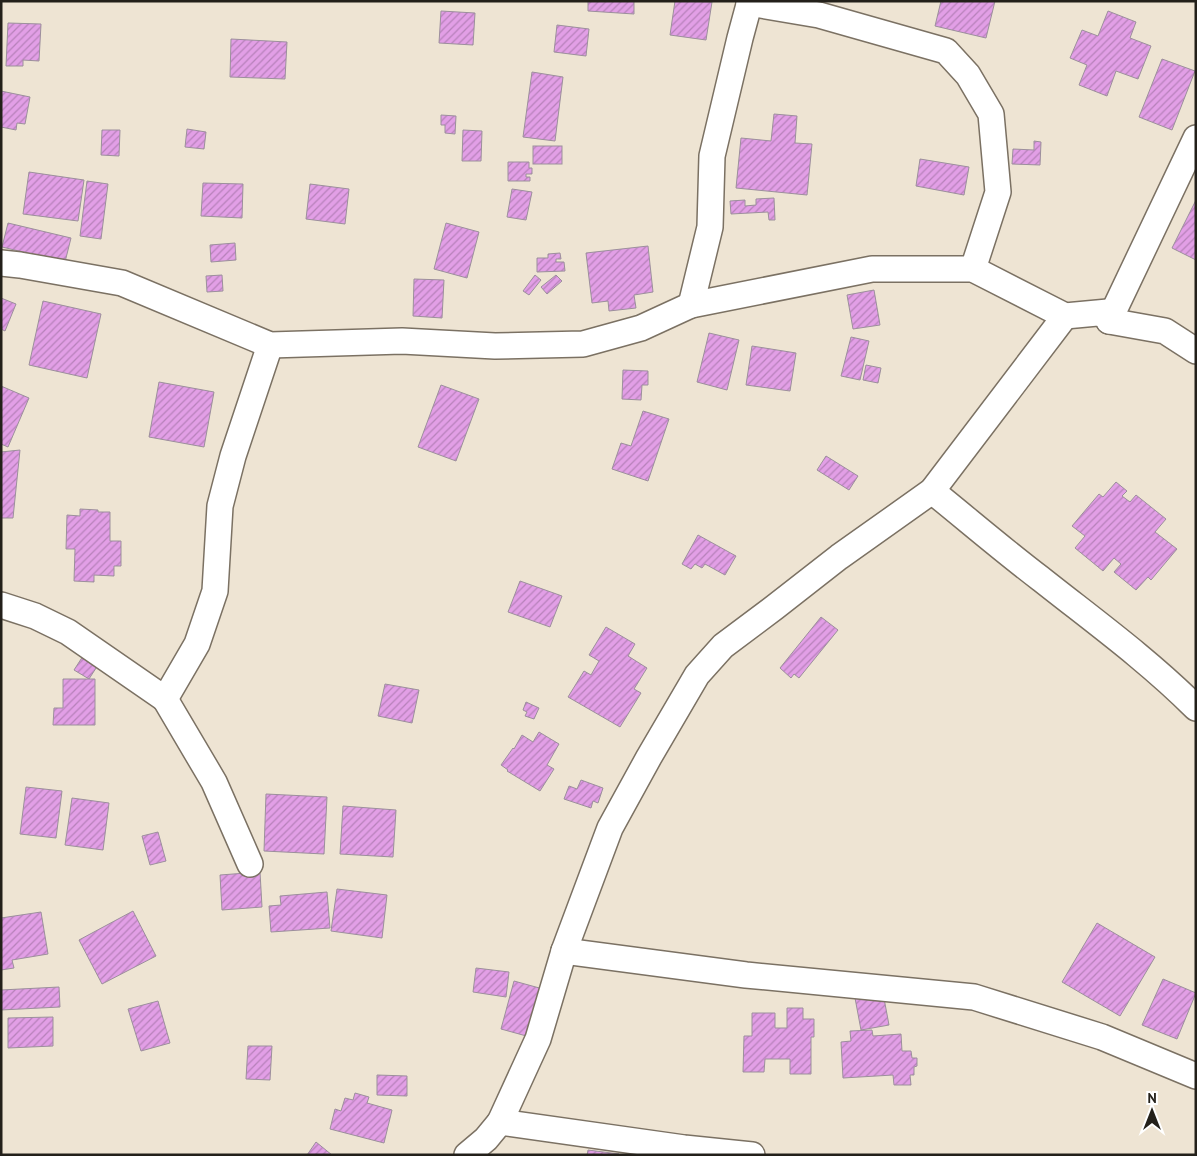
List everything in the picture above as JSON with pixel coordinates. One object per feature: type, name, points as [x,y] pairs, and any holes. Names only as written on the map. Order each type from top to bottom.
[{"type":"street","points":[[691,305],[710,227],[712,156],[750,2],[819,15],[946,50],[968,74],[991,114],[998,192],[973,269]]},
{"type":"street","points":[[1110,321],[1196,138]]},
{"type":"street","points":[[1,263],[122,283],[270,345],[402,341],[496,346],[583,344],[641,328],[691,305],[872,269],[973,269],[1065,316],[1108,312],[1110,321]]},
{"type":"street","points":[[468,1155],[486,1139],[500,1122],[538,1039],[564,951],[610,828],[697,675],[723,646],[839,557],[932,491],[1065,316]]},
{"type":"street","points":[[1110,321],[1165,331],[1196,351]]},
{"type":"street","points":[[165,699],[197,644],[216,591],[220,506],[233,456],[270,345]]},
{"type":"street","points":[[932,491],[1031,572],[1142,658],[1196,708]]},
{"type":"street","points":[[1,605],[34,616],[68,632],[165,699],[214,782],[250,864]]},
{"type":"street","points":[[564,951],[746,975],[974,997],[1102,1036],[1196,1076]]},
{"type":"street","points":[[500,1122],[684,1148],[752,1155]]},
{"type":"building","points":[[588,1],[634,1],[634,14],[588,11]]},
{"type":"building","points":[[675,1],[712,2],[706,40],[670,35]]},
{"type":"building","points":[[941,1],[995,1],[986,38],[935,26]]},
{"type":"building","points":[[441,11],[475,13],[473,45],[439,43]]},
{"type":"building","points":[[1108,11],[1136,22],[1130,38],[1151,46],[1138,79],[1116,71],[1107,96],[1079,85],[1087,65],[1070,58],[1082,30],[1098,36]]},
{"type":"building","points":[[8,23],[41,24],[39,61],[23,60],[23,66],[6,66]]},
{"type":"building","points":[[557,25],[589,29],[586,56],[554,52]]},
{"type":"building","points":[[231,39],[287,42],[285,79],[230,77]]},
{"type":"building","points":[[1162,59],[1195,71],[1172,130],[1139,117]]},
{"type":"building","points":[[532,72],[563,77],[555,141],[523,137]]},
{"type":"building","points":[[1,91],[30,97],[25,124],[17,123],[16,130],[1,127]]},
{"type":"building","points":[[774,114],[797,116],[795,143],[812,144],[807,195],[736,188],[741,138],[771,141]]},
{"type":"building","points":[[441,115],[456,116],[455,134],[445,133],[445,125],[441,125]]},
{"type":"building","points":[[187,129],[206,132],[204,149],[185,147]]},
{"type":"building","points":[[102,130],[120,130],[119,156],[101,155]]},
{"type":"building","points":[[463,130],[482,131],[481,161],[462,161]]},
{"type":"building","points":[[1034,141],[1041,142],[1040,165],[1012,164],[1013,149],[1034,150]]},
{"type":"building","points":[[533,146],[562,146],[562,164],[533,164]]},
{"type":"building","points":[[920,159],[969,167],[964,195],[916,186]]},
{"type":"building","points":[[508,162],[529,162],[532,174],[526,174],[526,177],[530,177],[530,181],[508,181]]},
{"type":"building","points":[[29,172],[84,180],[78,221],[23,214]]},
{"type":"building","points":[[87,181],[108,184],[101,239],[80,236]]},
{"type":"building","points":[[203,183],[243,184],[242,218],[201,216]]},
{"type":"building","points":[[310,184],[349,189],[345,224],[306,219]]},
{"type":"building","points":[[512,189],[532,192],[526,220],[507,217]]},
{"type":"building","points":[[774,198],[775,220],[769,220],[768,212],[731,214],[730,201],[745,200],[745,206],[756,205],[756,199]]},
{"type":"building","points":[[1196,200],[1196,260],[1172,248]]},
{"type":"building","points":[[8,223],[71,238],[65,262],[2,247]]},
{"type":"building","points":[[446,223],[479,232],[467,278],[434,269]]},
{"type":"building","points":[[235,243],[236,260],[211,262],[210,245]]},
{"type":"building","points":[[648,246],[653,292],[634,295],[636,308],[609,311],[608,301],[592,303],[586,253]]},
{"type":"building","points":[[560,253],[561,259],[556,259],[556,262],[564,262],[565,271],[537,272],[537,258],[548,258],[548,254]]},
{"type":"building","points":[[222,275],[223,291],[207,292],[206,276]]},
{"type":"building","points":[[535,275],[541,280],[529,295],[523,291]]},
{"type":"building","points":[[556,275],[562,281],[547,294],[541,287]]},
{"type":"building","points":[[414,279],[444,280],[442,318],[413,316]]},
{"type":"building","points":[[874,290],[880,325],[853,329],[847,295]]},
{"type":"building","points":[[1,298],[16,304],[5,331],[1,329]]},
{"type":"building","points":[[43,301],[101,314],[87,378],[29,365]]},
{"type":"building","points":[[709,333],[739,340],[727,390],[697,382]]},
{"type":"building","points":[[851,337],[869,341],[860,380],[841,376]]},
{"type":"building","points":[[752,346],[796,353],[790,391],[746,385]]},
{"type":"building","points":[[866,365],[881,368],[878,383],[863,380]]},
{"type":"building","points":[[623,370],[648,371],[648,385],[642,385],[641,400],[622,399]]},
{"type":"building","points":[[159,382],[214,392],[204,447],[149,437]]},
{"type":"building","points":[[441,385],[479,399],[456,461],[418,447]]},
{"type":"building","points":[[1,386],[29,398],[8,447],[1,444]]},
{"type":"building","points":[[643,411],[669,419],[648,481],[612,469],[621,443],[631,446]]},
{"type":"building","points":[[20,450],[13,518],[1,518],[1,452]]},
{"type":"building","points":[[826,456],[858,476],[849,490],[817,470]]},
{"type":"building","points":[[1116,482],[1127,491],[1122,496],[1130,502],[1136,495],[1166,519],[1155,532],[1177,549],[1151,580],[1148,577],[1136,590],[1114,572],[1121,564],[1114,558],[1103,571],[1075,548],[1085,536],[1072,526],[1099,494],[1103,497]]},
{"type":"building","points":[[80,509],[110,512],[110,541],[121,541],[121,566],[114,566],[114,576],[94,575],[94,582],[74,581],[75,549],[66,549],[67,515],[80,516]]},
{"type":"building","points":[[698,535],[736,556],[725,575],[705,564],[702,568],[695,564],[691,569],[682,564]]},
{"type":"building","points":[[520,581],[562,596],[550,627],[508,612]]},
{"type":"building","points":[[821,617],[838,630],[799,678],[794,674],[791,678],[780,668]]},
{"type":"building","points":[[606,627],[635,644],[628,656],[647,668],[634,689],[641,693],[620,727],[568,697],[584,671],[591,675],[599,661],[589,655]]},
{"type":"building","points":[[83,656],[98,665],[89,679],[74,670]]},
{"type":"building","points":[[63,679],[95,679],[95,725],[53,725],[54,708],[63,708]]},
{"type":"building","points":[[385,684],[419,690],[412,723],[378,716]]},
{"type":"building","points":[[526,702],[539,708],[534,719],[525,716],[527,712],[523,710]]},
{"type":"building","points":[[539,732],[559,744],[547,765],[554,769],[540,791],[507,771],[501,765],[522,735],[533,742]]},
{"type":"building","points":[[581,780],[603,788],[598,803],[593,801],[591,808],[564,799],[569,786],[577,789]]},
{"type":"building","points":[[26,787],[62,791],[56,838],[20,834]]},
{"type":"building","points":[[266,794],[327,797],[324,854],[264,851]]},
{"type":"building","points":[[72,798],[109,803],[103,850],[65,845]]},
{"type":"building","points":[[343,806],[396,810],[393,857],[340,854]]},
{"type":"building","points":[[158,832],[166,861],[150,865],[142,836]]},
{"type":"building","points":[[260,872],[262,907],[222,910],[220,875]]},
{"type":"building","points":[[337,889],[387,895],[382,938],[331,931]]},
{"type":"building","points":[[327,892],[330,928],[271,932],[269,906],[281,905],[280,896]]},
{"type":"building","points":[[133,911],[156,956],[102,984],[79,940]]},
{"type":"building","points":[[41,912],[48,954],[12,960],[14,968],[1,970],[1,918]]},
{"type":"building","points":[[1097,923],[1155,957],[1120,1016],[1062,982]]},
{"type":"building","points":[[476,968],[509,972],[506,997],[473,992]]},
{"type":"building","points":[[1163,979],[1196,993],[1177,1039],[1142,1025]]},
{"type":"building","points":[[514,981],[543,989],[530,1037],[501,1029]]},
{"type":"building","points":[[59,987],[60,1007],[1,1010],[1,990]]},
{"type":"building","points":[[883,993],[889,1025],[861,1030],[855,998]]},
{"type":"building","points":[[158,1001],[170,1043],[141,1051],[128,1009]]},
{"type":"building","points":[[787,1008],[803,1008],[803,1019],[814,1019],[814,1037],[811,1037],[811,1074],[790,1074],[790,1059],[765,1059],[764,1072],[743,1072],[744,1036],[752,1036],[752,1013],[775,1013],[775,1028],[787,1028]]},
{"type":"building","points":[[53,1017],[53,1046],[8,1048],[8,1018]]},
{"type":"building","points":[[872,1030],[873,1036],[901,1034],[902,1051],[911,1051],[912,1058],[917,1058],[914,1075],[910,1075],[911,1085],[894,1085],[893,1075],[843,1078],[841,1042],[851,1041],[850,1031]]},
{"type":"building","points":[[248,1046],[272,1046],[270,1080],[246,1079]]},
{"type":"building","points":[[377,1075],[407,1076],[407,1096],[377,1095]]},
{"type":"building","points":[[355,1093],[369,1097],[367,1103],[392,1110],[384,1143],[330,1129],[335,1109],[341,1111],[345,1098],[353,1100]]},
{"type":"building","points":[[316,1142],[332,1155],[307,1155]]},
{"type":"building","points":[[588,1150],[619,1154],[587,1155]]}]
